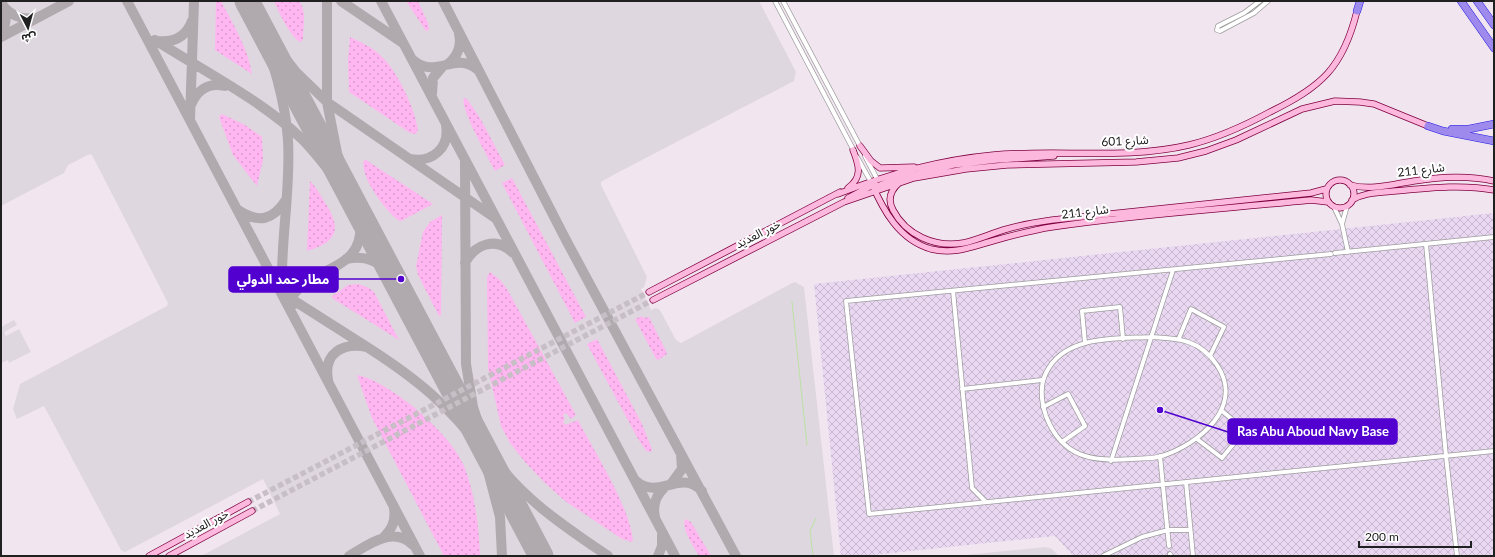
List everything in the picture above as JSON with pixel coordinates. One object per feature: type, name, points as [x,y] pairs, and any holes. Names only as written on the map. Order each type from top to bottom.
[{"type":"highway","points":[[1357,11],[1359,1]]},
{"type":"highway","points":[[1461,1],[1494,48]]},
{"type":"highway","points":[[1477,1],[1494,25]]},
{"type":"highway","points":[[1428,126],[1463,129],[1494,124]]},
{"type":"highway","points":[[1428,126],[1443,131],[1494,141]]},
{"type":"main road","name":"شارع 601","points":[[877,179],[920,167],[995,155],[1066,154],[1167,149],[1201,142],[1231,132],[1304,95],[1331,70],[1344,49],[1357,11]]},
{"type":"main road","name":"شارع 601","points":[[872,186],[949,172],[994,166],[1136,162],[1178,158],[1220,147],[1314,105],[1347,101],[1385,108],[1428,126]]},
{"type":"main road","points":[[860,146],[871,161],[880,168],[920,167]]},
{"type":"main road","points":[[649,292],[838,194],[854,183],[859,175],[858,164],[853,150]]},
{"type":"main road","points":[[838,194],[880,185],[888,181],[941,168],[981,162],[1044,158],[1066,154]]},
{"type":"main road","name":"شارع 211","points":[[1350,185],[1366,188],[1452,177],[1472,177],[1494,181]]},
{"type":"main road","points":[[872,186],[877,179]]},
{"type":"main road","points":[[1338,180],[1344,181],[1350,185],[1354,192],[1352,200],[1347,206],[1342,208],[1334,207],[1328,202],[1326,189],[1331,183],[1338,180]]},
{"type":"main road","name":"شارع 211","points":[[899,182],[892,190],[890,197],[891,207],[898,219],[917,235],[934,242],[946,244],[964,243],[1009,228],[1057,219],[1311,193],[1326,189]]},
{"type":"main road","name":"شارع 211","points":[[872,186],[886,213],[902,233],[921,246],[944,251],[966,250],[1021,233],[1064,226],[1311,200],[1328,202]]},
{"type":"main road","name":"خور العديد","points":[[653,300],[844,202],[854,194],[872,186]]},
{"type":"main road","name":"شارع 211","points":[[1352,200],[1367,194],[1444,186],[1473,187],[1494,190]]},
{"type":"main road","points":[[149,556],[248,502]]},
{"type":"main road","name":"خور العديد","points":[[169,556],[252,511]]},
{"type":"street","points":[[775,1],[872,186]]},
{"type":"street","points":[[782,1],[877,179]]},
{"type":"street","points":[[1260,1],[1244,13],[1218,26],[1217,30],[1220,31],[1254,13],[1268,1]]},
{"type":"street","points":[[1342,224],[1347,206]]},
{"type":"street","points":[[1334,207],[1342,224],[1348,252]]},
{"type":"street","points":[[1494,237],[1173,270],[846,301],[869,514],[1494,451]]},
{"type":"street","points":[[1426,244],[1457,556]]},
{"type":"street","points":[[1111,461],[1173,270]]},
{"type":"street","points":[[953,291],[972,488],[986,502]]},
{"type":"street","points":[[1085,343],[1082,311],[1120,307],[1124,338]]},
{"type":"street","points":[[1179,338],[1191,309],[1224,327],[1210,356]]},
{"type":"street","points":[[1124,338],[1179,338],[1196,346],[1210,356],[1219,368],[1224,381],[1225,393],[1222,411],[1197,439],[1181,449],[1160,456],[1111,461],[1086,458],[1062,442],[1050,426],[1043,407],[1041,393],[1042,380],[1050,365],[1059,354],[1085,343],[1124,338]]},
{"type":"street","points":[[962,388],[1042,380]]},
{"type":"street","points":[[1043,407],[1068,394],[1086,426],[1062,442]]},
{"type":"street","points":[[1197,439],[1222,458],[1245,430],[1222,411]]},
{"type":"street","points":[[1160,456],[1169,546]]},
{"type":"street","points":[[1186,482],[1193,556]]},
{"type":"street","points":[[1103,556],[1142,537],[1168,530],[1190,530]]},
{"type":"shaded area","points":[[1,1],[759,1],[796,72],[794,81],[617,173],[601,182],[601,185],[647,277],[644,287],[641,289],[651,310],[656,308],[660,310],[676,340],[681,343],[792,283],[795,282],[804,287],[834,556],[201,556],[280,514],[263,479],[125,552],[121,550],[44,406],[17,419],[13,409],[20,384],[167,306],[168,303],[92,155],[90,154],[68,165],[64,173],[1,206]]},
{"type":"shaded area","points":[[1494,213],[1494,556],[1073,556],[1055,536],[863,556],[841,556],[814,284]]},
{"type":"shaded area","points":[[14,320],[17,325],[4,332],[6,336],[19,329],[31,352],[9,363],[8,360],[1,363],[1,327]]},
{"type":"shaded area","points":[[1046,547],[1052,549],[1059,556],[955,556]]},
{"type":"sand","points":[[216,1],[221,1],[240,36],[252,74],[215,50]]},
{"type":"sand","points":[[274,1],[299,1],[304,14],[303,39],[301,42],[297,40],[290,31]]},
{"type":"sand","points":[[406,1],[418,1],[428,23],[429,30],[426,31]]},
{"type":"sand","points":[[350,37],[363,43],[379,54],[394,72],[410,102],[418,130],[416,134],[410,133],[349,92],[348,60]]},
{"type":"sand","points":[[464,98],[467,99],[480,118],[505,165],[495,171],[470,122],[466,112]]},
{"type":"sand","points":[[222,114],[245,125],[262,137],[263,160],[257,186],[233,155],[219,117]]},
{"type":"sand","points":[[364,160],[433,204],[401,221],[398,220],[386,209],[374,192],[365,175],[363,167]]},
{"type":"sand","points":[[512,178],[586,317],[575,323],[502,183]]},
{"type":"sand","points":[[310,181],[331,213],[335,228],[334,234],[325,244],[307,251]]},
{"type":"sand","points":[[442,215],[441,315],[439,316],[418,275],[416,266],[423,232],[430,222]]},
{"type":"sand","points":[[490,272],[500,280],[507,289],[576,415],[571,419],[566,413],[563,415],[565,419],[563,422],[565,425],[578,420],[610,479],[625,511],[630,526],[633,540],[632,542],[622,539],[565,501],[525,462],[510,443],[501,426],[488,368],[487,277]]},
{"type":"sand","points":[[359,284],[374,292],[399,340],[332,298],[332,296],[348,285]]},
{"type":"sand","points":[[642,316],[643,318],[649,317],[667,353],[658,360],[656,359],[635,319]]},
{"type":"sand","points":[[597,339],[642,424],[652,449],[651,452],[646,451],[638,439],[587,344]]},
{"type":"sand","points":[[357,375],[371,380],[402,398],[447,439],[457,453],[464,466],[474,499],[479,533],[480,556],[444,556],[372,418]]},
{"type":"sand","points":[[685,519],[691,522],[711,556],[699,556],[686,533],[684,523]]},
{"type":"waterway","points":[[792,302],[807,445]]},
{"type":"waterway","points":[[813,556],[810,531],[816,518]]},
{"type":"taxiway","points":[[1,1],[5,9],[6,21],[1,34]]},
{"type":"taxiway","points":[[1,37],[69,1]]},
{"type":"taxiway","points":[[127,1],[420,556]]},
{"type":"taxiway","points":[[190,119],[194,1]]},
{"type":"taxiway","points":[[327,1],[327,102],[337,153],[351,194]]},
{"type":"taxiway","points":[[341,1],[403,43]]},
{"type":"taxiway","points":[[381,1],[675,556]]},
{"type":"taxiway","points":[[443,1],[566,240],[736,556]]},
{"type":"taxiway","points":[[4,7],[18,17],[26,19],[35,18]]},
{"type":"taxiway","points":[[157,41],[169,41],[179,38],[183,35],[192,21]]},
{"type":"taxiway","points":[[258,22],[278,80],[288,140],[289,159],[282,293],[367,347],[350,346],[343,348],[332,356],[327,371],[328,380]]},
{"type":"taxiway","points":[[448,64],[458,51],[460,43],[459,34]]},
{"type":"taxiway","points":[[267,35],[296,72],[327,102],[495,218]]},
{"type":"taxiway","points":[[155,40],[250,98],[285,124],[316,154],[356,207]]},
{"type":"taxiway","points":[[413,60],[421,65],[430,67],[461,63],[470,65],[478,70]]},
{"type":"taxiway","points":[[432,94],[433,78],[443,66]]},
{"type":"taxiway","points":[[191,105],[200,91],[204,88],[214,85],[225,86]]},
{"type":"taxiway","points":[[410,159],[425,159],[438,152],[445,141],[447,133],[446,125]]},
{"type":"taxiway","points":[[465,162],[466,364],[473,407],[491,462]]},
{"type":"taxiway","points":[[238,210],[253,217],[265,218],[276,212],[286,200]]},
{"type":"taxiway","points":[[304,282],[338,265],[347,259],[354,251],[359,242],[361,230],[360,215]]},
{"type":"taxiway","points":[[465,263],[474,251],[486,244],[500,245],[513,253]]},
{"type":"taxiway","points":[[346,259],[360,258],[372,260],[392,275]]},
{"type":"taxiway","points":[[277,278],[289,284],[304,282],[294,294],[292,306]]},
{"type":"taxiway","points":[[367,347],[402,370],[432,394],[459,422],[485,454]]},
{"type":"taxiway","points":[[491,454],[503,470],[530,498],[575,534],[608,556]]},
{"type":"taxiway","points":[[671,484],[682,469],[681,454]]},
{"type":"taxiway","points":[[484,456],[500,517],[502,556]]},
{"type":"taxiway","points":[[636,481],[653,488],[686,483],[694,485],[702,491]]},
{"type":"taxiway","points":[[655,517],[654,504],[659,493],[665,487]]},
{"type":"taxiway","points":[[383,538],[393,524],[394,508]]},
{"type":"taxiway","points":[[658,556],[662,546],[662,534]]},
{"type":"taxiway","points":[[349,556],[372,542],[389,537],[405,539],[413,545]]},
{"type":"runway","points":[[247,1],[541,556]]},
{"type":"tunnel","points":[[248,502],[649,292]]},
{"type":"tunnel","points":[[252,511],[653,300]]},
{"type":"place","name":"مطار حمد الدولي","points":[[401,279]]},
{"type":"place","name":"Ras Abu Aboud Navy Base","points":[[1160,410]]}]
